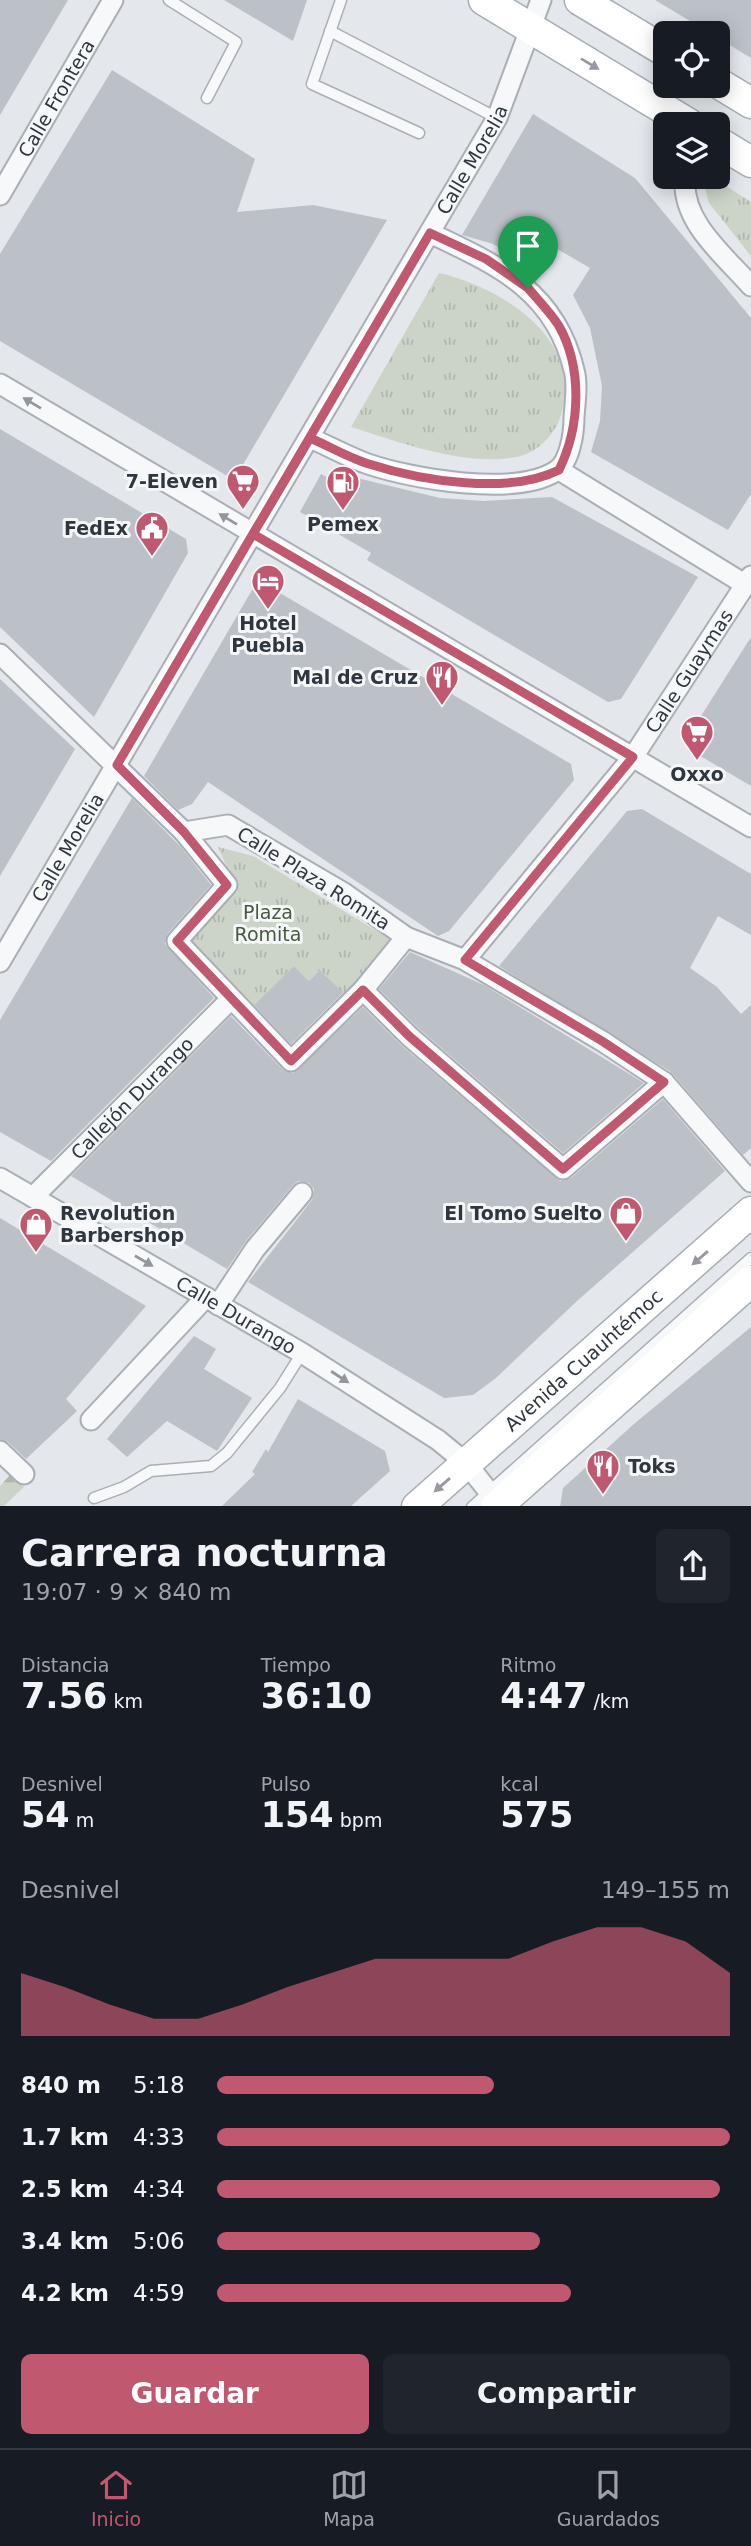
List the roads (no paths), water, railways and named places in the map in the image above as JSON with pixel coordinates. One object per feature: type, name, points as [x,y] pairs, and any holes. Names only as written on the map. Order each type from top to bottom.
[{"type":"main road","points":[[484,0],[669,112]]},
{"type":"main road","points":[[580,0],[653,44]]},
{"type":"main road","points":[[730,90],[751,103]]},
{"type":"main road","points":[[730,149],[751,162]]},
{"type":"main road","name":"Avenida Cuauhtémoc","points":[[418,1506],[751,1212]]},
{"type":"main road","points":[[492,1503],[751,1281]]},
{"type":"street","name":"Calle Frontera","points":[[0,195],[113,0]]},
{"type":"street","name":"Calle Morelia","points":[[0,962],[498,118],[541,0]]},
{"type":"street","points":[[686,189],[687,207],[697,224],[751,286]]},
{"type":"street","points":[[310,438],[368,464],[414,475],[474,482],[516,483],[539,480],[559,470],[572,441],[575,372],[559,327],[528,288],[486,259],[430,233]]},
{"type":"street","points":[[0,384],[751,827]]},
{"type":"street","points":[[559,470],[748,580]]},
{"type":"street","name":"Calle Guaymas","points":[[465,960],[633,757],[748,580]]},
{"type":"street","points":[[0,654],[184,832]]},
{"type":"street","name":"Calle Plaza Romita","points":[[228,825],[344,893],[406,937],[363,990],[291,1061],[177,941],[227,885],[184,832],[228,825]]},
{"type":"street","points":[[406,937],[465,960],[602,1041],[664,1082],[751,1182]]},
{"type":"street","points":[[363,990],[409,1036],[563,1169],[664,1082]]},
{"type":"street","name":"Callejón Durango","points":[[33,1197],[231,999]]},
{"type":"street","name":"Calle Durango","points":[[0,1178],[302,1353],[438,1440],[466,1463],[492,1503]]},
{"type":"street","points":[[91,1420],[212,1301],[302,1193]]},
{"type":"street","points":[[0,1451],[24,1474]]},
{"type":"lane","points":[[169,0],[236,42],[207,98]]},
{"type":"lane","points":[[341,0],[312,84],[419,133]]},
{"type":"lane","points":[[330,31],[498,118]]},
{"type":"lane","points":[[492,1503],[751,1258]]},
{"type":"lane","points":[[94,1498],[124,1487],[151,1471],[211,1466],[227,1453],[302,1353]]},
{"type":"place","name":"7-Eleven","points":[[243,511]]},
{"type":"place","name":"Pemex","points":[[343,512]]},
{"type":"place","name":"FedEx","points":[[152,558]]},
{"type":"place","name":"Hotel Puebla","points":[[268,611]]},
{"type":"place","name":"Mal de Cruz","points":[[442,707]]},
{"type":"place","name":"Oxxo","points":[[697,762]]},
{"type":"place","name":"El Tomo Suelto","points":[[626,1243]]},
{"type":"place","name":"Revolution Barbershop","points":[[36,1254]]},
{"type":"place","name":"Toks","points":[[603,1496]]},
{"type":"park label","name":"Plaza Romita","points":[[268,923]]}]
